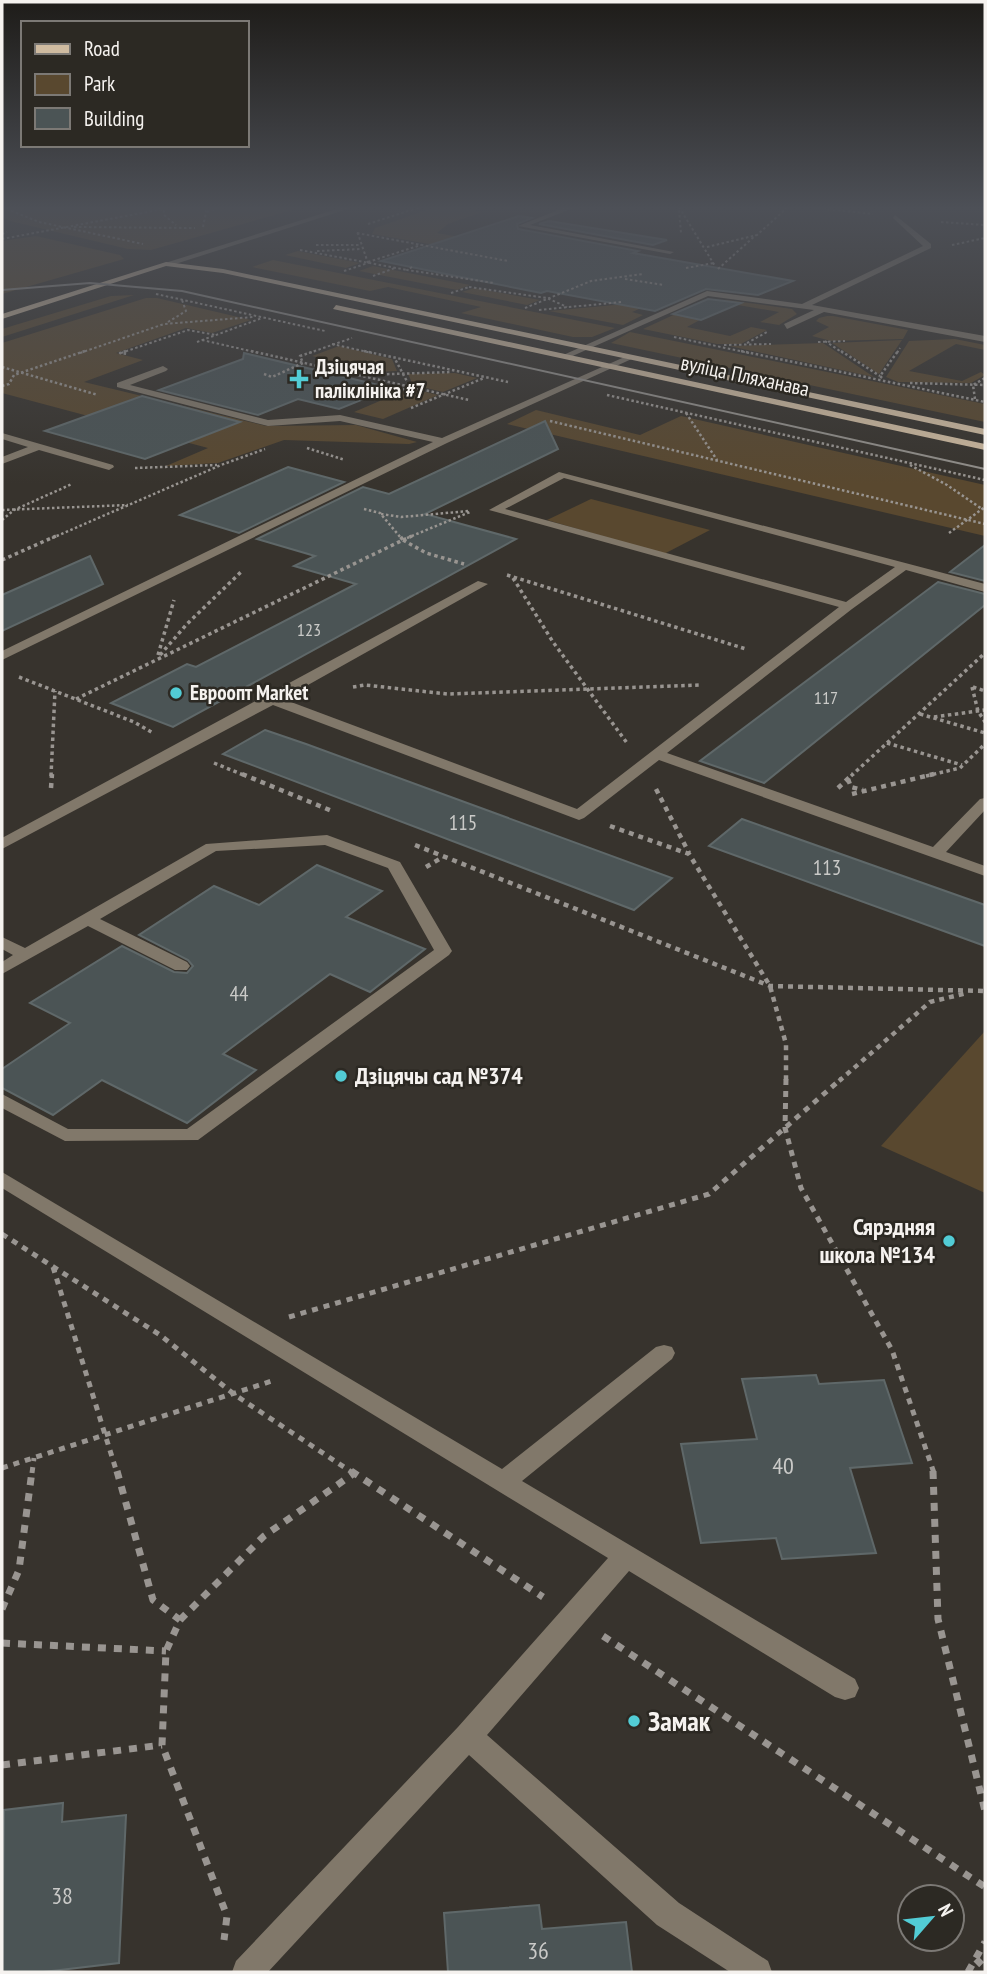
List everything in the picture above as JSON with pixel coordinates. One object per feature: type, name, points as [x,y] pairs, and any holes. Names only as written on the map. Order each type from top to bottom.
[{"type":"main road","points":[[2,317],[57,299]]},
{"type":"main road","name":"вуліца Пляханава","points":[[357,299],[985,432]]},
{"type":"main road","name":"вуліца Пляханава","points":[[322,304],[985,447]]},
{"type":"street","points":[[565,356],[693,299]]},
{"type":"street","points":[[752,299],[824,309],[985,339]]},
{"type":"street","points":[[803,306],[817,299]]},
{"type":"street","points":[[787,326],[824,309]]},
{"type":"street","points":[[2,656],[443,441],[632,357]]},
{"type":"street","points":[[163,369],[120,385],[268,423],[340,418],[443,441]]},
{"type":"street","points":[[539,398],[555,402]]},
{"type":"street","points":[[2,436],[109,467]]},
{"type":"street","points":[[2,461],[38,447]]},
{"type":"street","points":[[848,606],[495,510],[563,474],[985,588]]},
{"type":"street","points":[[272,700],[579,815],[848,606],[904,567]]},
{"type":"street","points":[[2,844],[482,584]]},
{"type":"street","points":[[657,755],[820,805],[935,854],[985,871]]},
{"type":"street","points":[[935,854],[985,802]]},
{"type":"street","points":[[2,969],[212,847],[327,840],[394,865],[443,951],[191,1135],[65,1135],[2,1100]]},
{"type":"street","points":[[88,919],[181,966]]},
{"type":"street","points":[[2,942],[25,955]]},
{"type":"street","points":[[2,1179],[845,1688]]},
{"type":"street","points":[[503,1482],[664,1353]]},
{"type":"street","points":[[247,1972],[468,1736],[626,1556]]},
{"type":"street","points":[[468,1736],[668,1914],[757,1972]]},
{"type":"path","points":[[2,386],[9,384],[13,375],[164,324],[186,311],[182,299]]},
{"type":"path","points":[[183,299],[326,332]]},
{"type":"path","points":[[513,308],[527,308],[545,299]]},
{"type":"path","points":[[549,299],[567,307]]},
{"type":"path","points":[[538,310],[623,302]]},
{"type":"path","points":[[164,324],[257,316]]},
{"type":"path","points":[[197,342],[263,318]]},
{"type":"path","points":[[743,345],[771,330]]},
{"type":"path","points":[[339,335],[362,340]]},
{"type":"path","points":[[303,363],[300,356],[352,338]]},
{"type":"path","points":[[202,340],[469,400]]},
{"type":"path","points":[[886,381],[880,376],[906,340]]},
{"type":"path","points":[[811,342],[852,341]]},
{"type":"path","points":[[332,344],[515,384]]},
{"type":"path","points":[[716,345],[770,344]]},
{"type":"path","points":[[395,358],[410,387]]},
{"type":"path","points":[[264,374],[272,377],[303,363]]},
{"type":"path","points":[[356,375],[459,372]]},
{"type":"path","points":[[410,408],[485,377]]},
{"type":"path","points":[[973,384],[985,378]]},
{"type":"path","points":[[899,383],[985,385]]},
{"type":"path","points":[[973,384],[975,399]]},
{"type":"path","points":[[565,386],[985,480]]},
{"type":"path","points":[[508,412],[985,524]]},
{"type":"path","points":[[685,412],[717,460]]},
{"type":"path","points":[[298,445],[383,472]]},
{"type":"path","points":[[2,560],[221,465],[273,446]]},
{"type":"path","points":[[903,461],[984,508],[948,533]]},
{"type":"path","points":[[2,520],[14,510],[109,467],[136,468]]},
{"type":"path","points":[[2,510],[132,505]]},
{"type":"path","points":[[76,699],[403,540],[473,511],[401,517],[365,509]]},
{"type":"path","points":[[380,513],[403,540],[426,553],[475,567]]},
{"type":"path","points":[[968,520],[985,519]]},
{"type":"path","points":[[157,658],[187,624],[244,569],[271,523]]},
{"type":"path","points":[[157,658],[184,565]]},
{"type":"path","points":[[500,573],[780,660]]},
{"type":"path","points":[[513,577],[586,689],[643,765],[690,853],[770,986],[786,1044],[785,1129],[802,1188],[892,1350],[936,1476],[938,1619],[985,1811]]},
{"type":"path","points":[[820,805],[985,653]]},
{"type":"path","points":[[12,674],[134,722],[178,748],[342,815]]},
{"type":"path","points":[[352,687],[365,685],[447,694],[701,685]]},
{"type":"path","points":[[985,691],[972,687],[978,711],[985,722]]},
{"type":"path","points":[[50,816],[55,691]]},
{"type":"path","points":[[933,718],[985,709]]},
{"type":"path","points":[[919,713],[985,733]]},
{"type":"path","points":[[887,743],[963,765]]},
{"type":"path","points":[[820,805],[963,765],[985,744]]},
{"type":"path","points":[[848,779],[851,787],[864,791]]},
{"type":"path","points":[[579,815],[690,853]]},
{"type":"path","points":[[405,841],[770,986],[985,993]]},
{"type":"path","points":[[248,1329],[709,1194],[930,1002],[974,992]]},
{"type":"path","points":[[2,1234],[160,1335],[235,1395],[353,1474],[985,1887]]},
{"type":"path","points":[[53,1266],[107,1436],[153,1600],[180,1620]]},
{"type":"path","points":[[2,1468],[235,1395],[312,1367]]},
{"type":"path","points":[[2,1609],[19,1570],[34,1458]]},
{"type":"path","points":[[223,1950],[227,1916],[162,1745],[166,1651],[180,1620],[264,1536],[353,1474]]},
{"type":"path","points":[[2,1643],[166,1651]]},
{"type":"path","points":[[2,1765],[162,1745]]},
{"type":"path","points":[[968,1972],[985,1942]]},
{"type":"path","points":[[976,1959],[985,1968]]},
{"type":"green space","points":[[101,299],[121,299],[2,337],[2,329]]},
{"type":"green space","points":[[142,299],[162,299],[251,320],[212,333],[186,328],[116,353],[143,360],[84,382],[266,426],[356,425],[417,442],[409,444],[284,440],[218,463],[166,466],[208,448],[2,393],[2,343]]},
{"type":"green space","points":[[444,299],[470,299],[615,328],[592,337],[573,337],[461,313],[481,307]]},
{"type":"green space","points":[[498,299],[540,300],[527,305]]},
{"type":"green space","points":[[727,300],[792,309],[797,314],[779,325],[760,322],[779,312],[714,301]]},
{"type":"green space","points":[[658,301],[632,312],[643,315],[623,325],[549,311]]},
{"type":"green space","points":[[682,311],[707,316],[687,327],[730,336],[751,327],[767,330],[741,344],[717,344],[643,329]]},
{"type":"green space","points":[[827,316],[908,330],[903,339],[831,341],[812,336],[829,327],[816,321]]},
{"type":"green space","points":[[630,332],[985,404],[985,422],[611,343]]},
{"type":"green space","points":[[955,339],[985,345],[985,350],[956,344],[909,371],[962,381],[981,372],[985,375],[971,383],[898,382],[886,377],[909,341]]},
{"type":"green space","points":[[902,340],[879,374],[832,343]]},
{"type":"green space","points":[[823,343],[874,377],[729,346]]},
{"type":"green space","points":[[339,346],[392,359],[397,371],[357,373],[315,363],[325,359],[312,356]]},
{"type":"green space","points":[[455,373],[477,378],[443,392],[413,385],[408,374]]},
{"type":"green space","points":[[410,388],[438,395],[383,419],[354,412]]},
{"type":"green space","points":[[536,410],[640,435],[681,416],[985,485],[985,536],[507,424]]},
{"type":"green space","points":[[591,499],[710,530],[664,554],[547,520]]},
{"type":"green space","points":[[985,1031],[985,1193],[881,1146]]},
{"type":"building","points":[[591,299],[683,299],[655,311]]},
{"type":"building","points":[[708,299],[741,303],[701,320],[673,314]]},
{"type":"building","points":[[244,353],[391,388],[339,409],[298,399],[258,415],[159,390],[243,359]]},
{"type":"building","points":[[142,396],[240,422],[145,459],[45,431]]},
{"type":"building","points":[[545,421],[558,449],[425,514],[516,539],[173,727],[111,703],[187,664],[196,667],[356,584],[294,566],[315,556],[257,539],[363,487],[389,494]]},
{"type":"building","points":[[288,467],[344,482],[239,533],[180,515]]},
{"type":"building","points":[[985,545],[985,581],[950,572]]},
{"type":"building","points":[[90,556],[103,584],[2,631],[2,595]]},
{"type":"building","points":[[938,582],[985,594],[985,605],[764,783],[700,761]]},
{"type":"building","points":[[265,730],[672,878],[634,910],[223,754]]},
{"type":"building","points":[[742,819],[985,905],[985,946],[709,846]]},
{"type":"building","points":[[317,865],[382,891],[346,917],[425,949],[370,992],[330,974],[223,1054],[256,1070],[187,1123],[102,1080],[53,1115],[2,1088],[2,1069],[70,1023],[30,1003],[122,946],[174,972],[187,973],[193,966],[188,960],[139,935],[214,886],[259,905]]},
{"type":"building","points":[[816,1375],[819,1384],[884,1380],[912,1463],[850,1468],[876,1553],[782,1559],[776,1538],[701,1543],[681,1444],[757,1439],[742,1379]]},
{"type":"building","points":[[63,1803],[62,1822],[126,1815],[119,1963],[43,1972],[2,1972],[4,1810]]},
{"type":"building","points":[[539,1905],[542,1929],[626,1922],[632,1972],[448,1972],[444,1913]]},
{"type":"tram line","points":[[219,299],[985,469]]},
{"type":"place","name":"Дзіцячая паліклініка #7","points":[[299,379]]},
{"type":"place","name":"Евроопт Market","points":[[176,693]]},
{"type":"place","name":"Дзіцячы сад №374","points":[[341,1076]]},
{"type":"place","name":"Сярэдняя школа №134","points":[[949,1241]]},
{"type":"place","name":"Замак","points":[[634,1721]]}]
